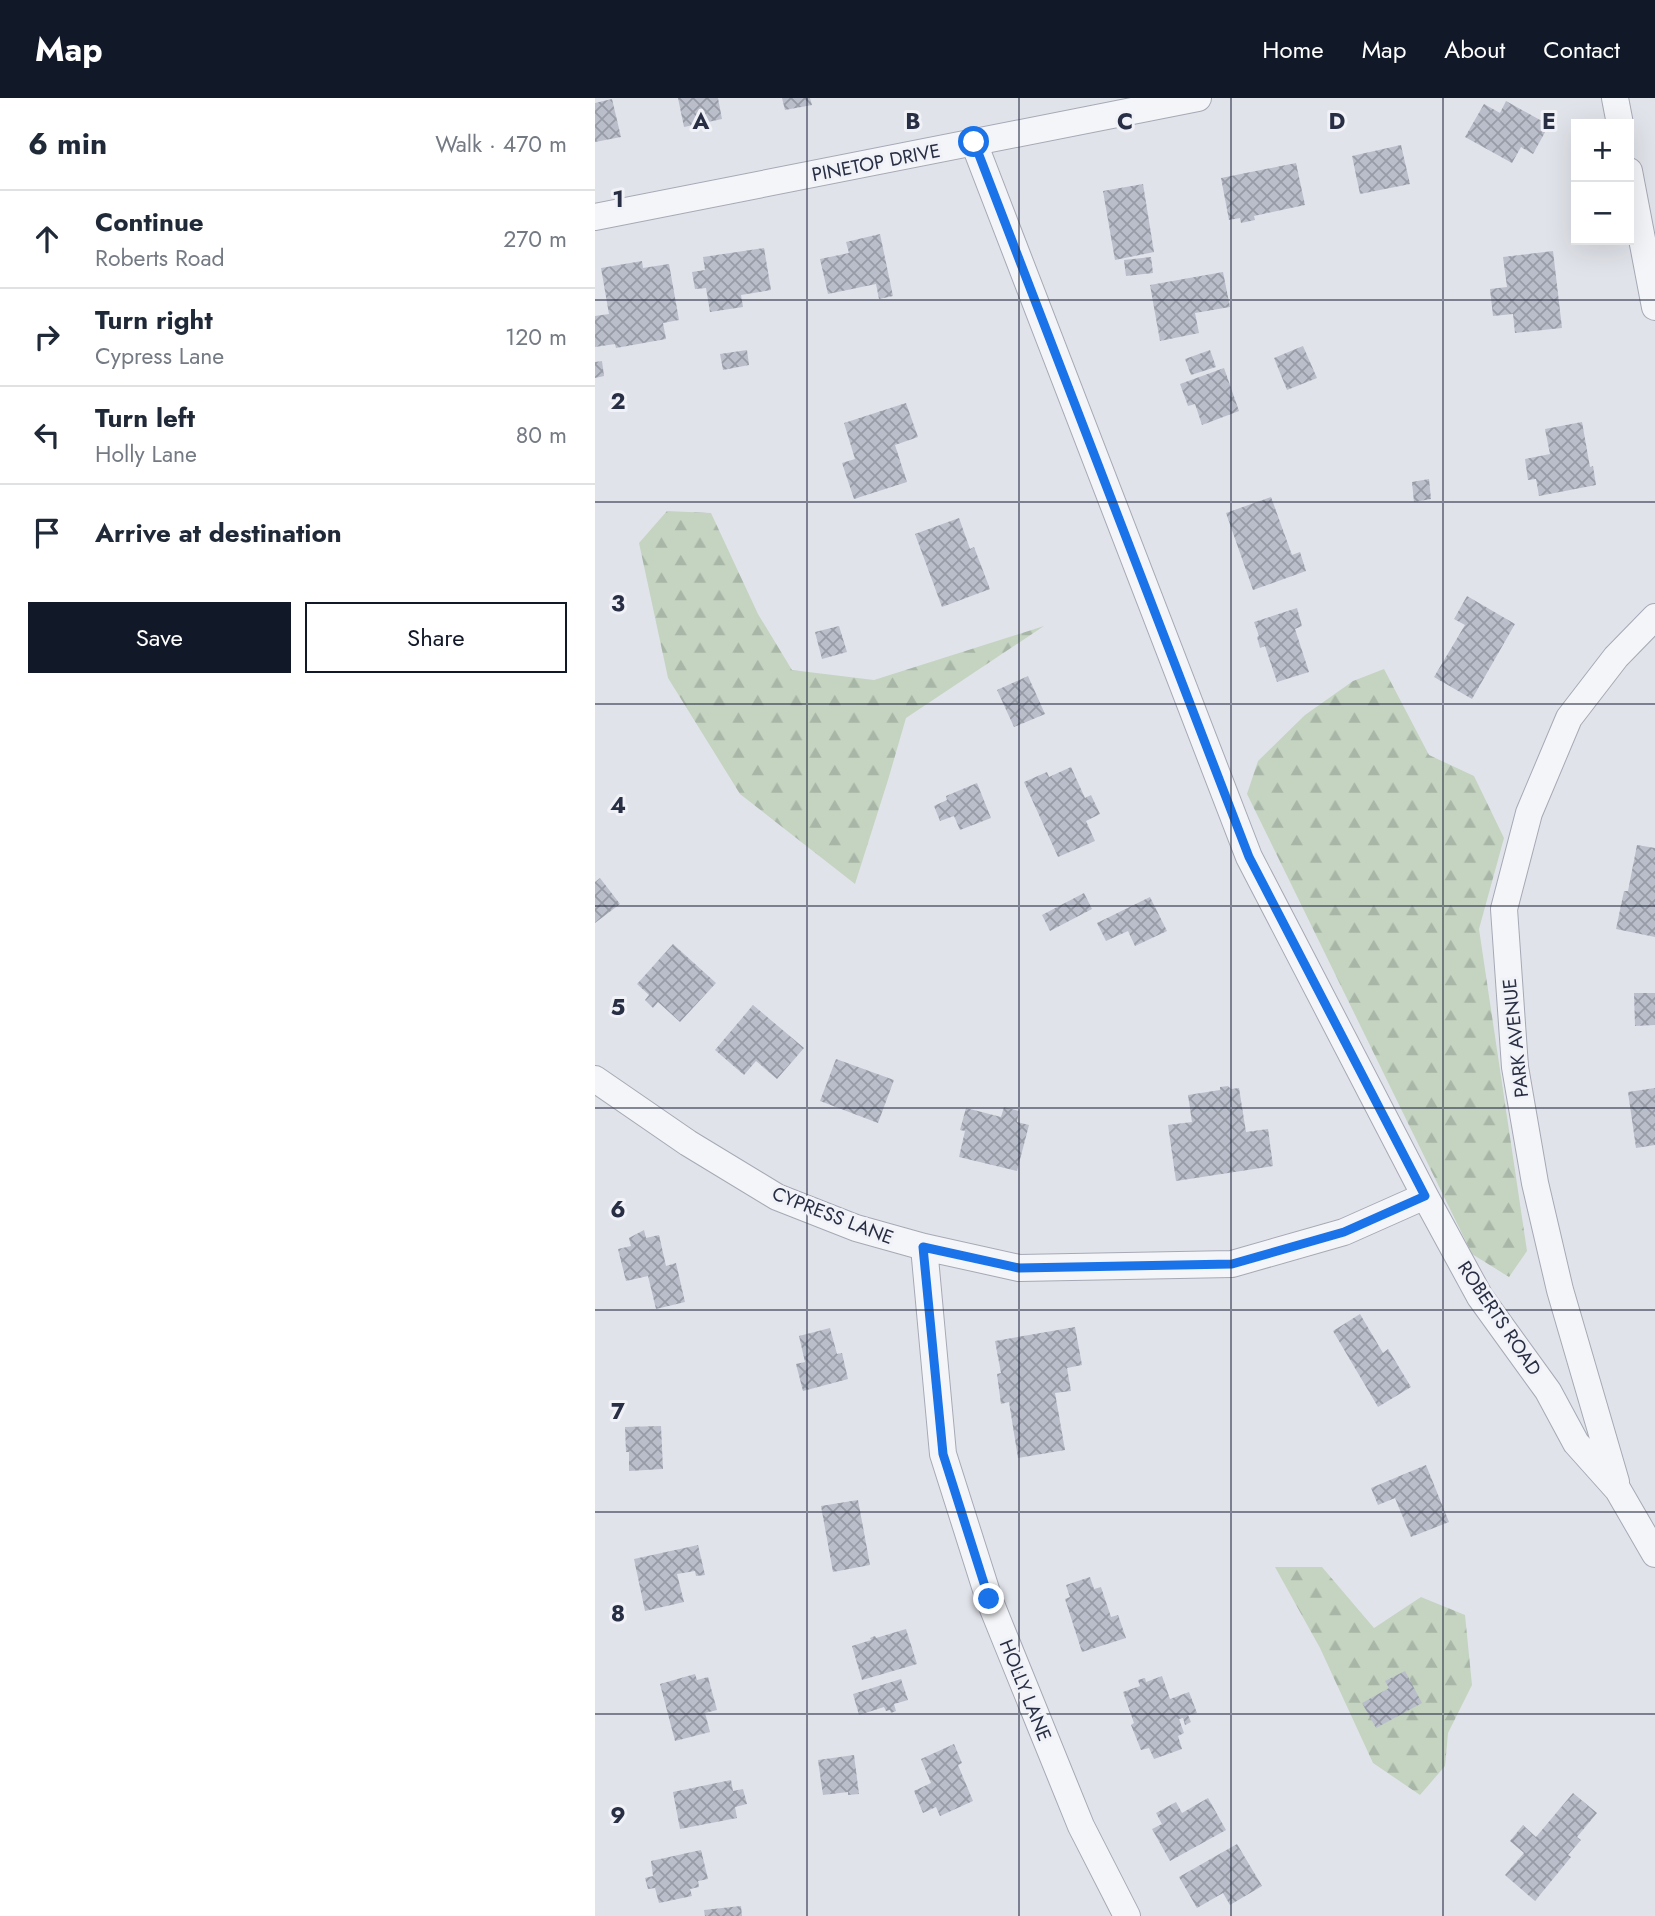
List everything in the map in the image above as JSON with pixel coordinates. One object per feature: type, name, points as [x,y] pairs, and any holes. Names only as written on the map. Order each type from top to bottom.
[{"type":"street","name":"PINETOP DRIVE","points":[[595,217],[1198,98]]},
{"type":"street","points":[[1615,98],[1619,119]]},
{"type":"street","name":"ROBERTS ROAD","points":[[974,142],[1249,857],[1480,1297],[1549,1391],[1576,1443],[1618,1490],[1655,1554]]},
{"type":"street","points":[[1631,182],[1655,307]]},
{"type":"street","name":"PARK AVENUE","points":[[1618,1490],[1560,1290],[1535,1183],[1515,1067],[1504,909],[1529,813],[1569,718],[1616,657],[1655,617]]},
{"type":"street","name":"CYPRESS LANE","points":[[595,1079],[688,1143],[777,1197],[856,1228],[923,1247],[1019,1268],[1232,1264],[1344,1232],[1425,1196]]},
{"type":"street","name":"HOLLY LANE","points":[[923,1247],[943,1454],[989,1599],[1081,1826],[1127,1916]]},
{"type":"green space","points":[[667,511],[711,513],[758,614],[792,670],[874,680],[1044,626],[906,718],[855,884],[740,794],[668,678],[639,543]]},
{"type":"green space","points":[[1384,669],[1429,755],[1474,776],[1504,838],[1479,929],[1527,1251],[1509,1277],[1472,1254],[1247,794],[1258,761],[1305,715],[1353,681]]},
{"type":"green space","points":[[1275,1567],[1322,1567],[1374,1628],[1421,1597],[1465,1615],[1472,1685],[1448,1733],[1445,1766],[1420,1795],[1373,1763],[1320,1648]]},
{"type":"building","points":[[678,98],[718,98],[722,119],[684,127]]},
{"type":"building","points":[[782,98],[810,98],[812,105],[785,110]]},
{"type":"building","points":[[612,99],[621,137],[595,142],[595,103]]},
{"type":"building","points":[[1506,101],[1549,125],[1533,154],[1521,147],[1512,163],[1465,137],[1484,104],[1500,113]]},
{"type":"building","points":[[1401,145],[1410,184],[1360,194],[1352,156]]},
{"type":"building","points":[[1296,163],[1305,205],[1254,216],[1255,220],[1241,223],[1240,218],[1229,220],[1221,178]]},
{"type":"building","points":[[1143,184],[1154,252],[1115,260],[1103,191]]},
{"type":"building","points":[[880,234],[893,296],[879,299],[876,284],[828,294],[820,259],[849,253],[846,242]]},
{"type":"building","points":[[764,248],[771,290],[741,295],[743,307],[710,312],[706,288],[695,289],[692,272],[705,270],[703,257]]},
{"type":"building","points":[[1553,251],[1562,328],[1515,333],[1513,314],[1493,316],[1490,289],[1507,287],[1503,257]]},
{"type":"building","points":[[1151,257],[1153,273],[1126,276],[1124,260]]},
{"type":"building","points":[[642,261],[643,268],[669,264],[679,320],[663,323],[666,339],[616,348],[615,344],[595,347],[595,316],[609,314],[601,268]]},
{"type":"building","points":[[1223,272],[1230,307],[1195,313],[1199,333],[1160,341],[1150,285]]},
{"type":"building","points":[[1303,346],[1317,378],[1287,390],[1274,358]]},
{"type":"building","points":[[747,350],[749,365],[723,370],[720,354]]},
{"type":"building","points":[[1210,350],[1216,367],[1191,375],[1185,359]]},
{"type":"building","points":[[602,361],[604,376],[595,378],[595,362]]},
{"type":"building","points":[[1224,368],[1239,411],[1202,425],[1195,404],[1188,406],[1180,384]]},
{"type":"building","points":[[906,403],[918,437],[895,445],[907,482],[854,499],[842,463],[855,459],[844,423]]},
{"type":"building","points":[[1582,422],[1596,485],[1539,496],[1536,479],[1528,480],[1525,459],[1550,454],[1545,429]]},
{"type":"building","points":[[1429,479],[1431,499],[1414,502],[1412,482]]},
{"type":"building","points":[[1271,497],[1292,555],[1300,552],[1306,571],[1253,590],[1226,513]]},
{"type":"building","points":[[959,518],[970,549],[974,547],[990,589],[942,607],[915,534]]},
{"type":"building","points":[[1467,596],[1515,624],[1472,699],[1434,677],[1465,625],[1454,619]]},
{"type":"building","points":[[1297,608],[1302,626],[1295,629],[1309,672],[1277,682],[1265,646],[1260,648],[1254,622]]},
{"type":"building","points":[[839,626],[847,652],[822,659],[815,632]]},
{"type":"building","points":[[1028,676],[1045,714],[1014,727],[997,690]]},
{"type":"building","points":[[1071,767],[1085,798],[1091,795],[1100,814],[1086,821],[1095,841],[1058,857],[1024,782],[1047,772],[1049,777]]},
{"type":"building","points":[[977,783],[991,818],[960,830],[954,816],[940,821],[934,806],[947,800],[946,796]]},
{"type":"building","points":[[1637,845],[1655,848],[1655,937],[1616,929],[1624,891],[1628,891]]},
{"type":"building","points":[[600,878],[620,904],[595,923],[595,882]]},
{"type":"building","points":[[1084,893],[1092,909],[1050,931],[1042,915]]},
{"type":"building","points":[[1150,897],[1167,931],[1135,946],[1128,931],[1106,941],[1097,923]]},
{"type":"building","points":[[673,944],[716,983],[680,1022],[658,1002],[653,1008],[645,1000],[649,995],[637,984]]},
{"type":"building","points":[[1634,993],[1655,993],[1655,1025],[1635,1026]]},
{"type":"building","points":[[753,1005],[804,1048],[777,1079],[756,1061],[744,1075],[715,1050]]},
{"type":"building","points":[[836,1059],[894,1080],[878,1123],[820,1101]]},
{"type":"building","points":[[1228,1086],[1231,1089],[1239,1088],[1246,1132],[1268,1129],[1273,1166],[1176,1181],[1168,1125],[1192,1122],[1188,1095],[1220,1090],[1220,1087]]},
{"type":"building","points":[[1655,1088],[1655,1145],[1636,1148],[1628,1092]]},
{"type":"building","points":[[1004,1107],[1019,1111],[1017,1122],[1029,1125],[1017,1171],[959,1157],[965,1131],[960,1130],[966,1108],[1001,1117]]},
{"type":"building","points":[[644,1230],[646,1238],[659,1235],[666,1266],[676,1263],[685,1302],[656,1309],[648,1276],[626,1281],[618,1249],[631,1246],[629,1238]]},
{"type":"building","points":[[1360,1314],[1383,1353],[1388,1349],[1411,1387],[1378,1407],[1333,1331]]},
{"type":"building","points":[[1075,1327],[1082,1365],[1067,1368],[1071,1391],[1055,1393],[1065,1450],[1018,1458],[1009,1402],[1001,1404],[997,1374],[1001,1373],[995,1341]]},
{"type":"building","points":[[830,1328],[837,1354],[842,1353],[848,1379],[803,1391],[796,1364],[805,1362],[799,1336]]},
{"type":"building","points":[[661,1426],[663,1469],[629,1471],[625,1427]]},
{"type":"building","points":[[1426,1465],[1449,1522],[1411,1537],[1395,1498],[1378,1505],[1371,1488]]},
{"type":"building","points":[[858,1500],[870,1565],[833,1572],[821,1506]]},
{"type":"building","points":[[698,1545],[705,1575],[696,1576],[695,1571],[677,1574],[684,1602],[645,1611],[634,1559]]},
{"type":"building","points":[[1090,1577],[1094,1589],[1101,1587],[1111,1617],[1118,1615],[1126,1638],[1082,1652],[1065,1599],[1070,1597],[1066,1585]]},
{"type":"building","points":[[906,1629],[917,1664],[862,1680],[852,1646],[875,1636],[876,1638]]},
{"type":"building","points":[[1405,1671],[1422,1703],[1376,1728],[1362,1703],[1389,1688],[1385,1681]]},
{"type":"building","points":[[695,1674],[697,1680],[708,1677],[717,1710],[705,1713],[710,1732],[675,1741],[660,1684]]},
{"type":"building","points":[[1162,1676],[1170,1699],[1189,1692],[1197,1713],[1188,1715],[1191,1722],[1185,1725],[1183,1718],[1179,1719],[1184,1733],[1178,1736],[1182,1749],[1154,1759],[1149,1748],[1141,1750],[1131,1725],[1134,1723],[1123,1692],[1140,1686],[1138,1680],[1145,1678],[1146,1682]]},
{"type":"building","points":[[901,1679],[908,1700],[894,1704],[896,1711],[891,1713],[884,1707],[859,1715],[853,1694]]},
{"type":"building","points":[[954,1744],[962,1763],[958,1765],[973,1801],[940,1816],[936,1807],[923,1813],[914,1791],[931,1783],[921,1759]]},
{"type":"building","points":[[854,1755],[859,1794],[848,1795],[848,1792],[823,1795],[818,1760]]},
{"type":"building","points":[[731,1780],[733,1791],[743,1789],[747,1804],[735,1807],[737,1818],[680,1829],[673,1792]]},
{"type":"building","points":[[1573,1793],[1597,1813],[1577,1837],[1581,1840],[1568,1855],[1571,1857],[1535,1901],[1505,1875],[1524,1853],[1510,1841],[1523,1825],[1536,1837]]},
{"type":"building","points":[[1208,1798],[1226,1830],[1170,1861],[1152,1829],[1162,1824],[1156,1813],[1176,1802],[1182,1813]]},
{"type":"building","points":[[1237,1844],[1262,1886],[1230,1905],[1223,1893],[1197,1908],[1179,1877]]},
{"type":"building","points":[[701,1850],[708,1879],[698,1881],[699,1887],[690,1889],[692,1896],[659,1903],[655,1888],[648,1889],[645,1878],[653,1876],[651,1861]]},
{"type":"building","points":[[741,1906],[742,1916],[705,1916],[704,1910]]},
{"type":"route","points":[[974,142],[1249,857],[1425,1196],[1344,1232],[1232,1264],[1019,1268],[923,1247],[943,1454],[989,1599]]}]
